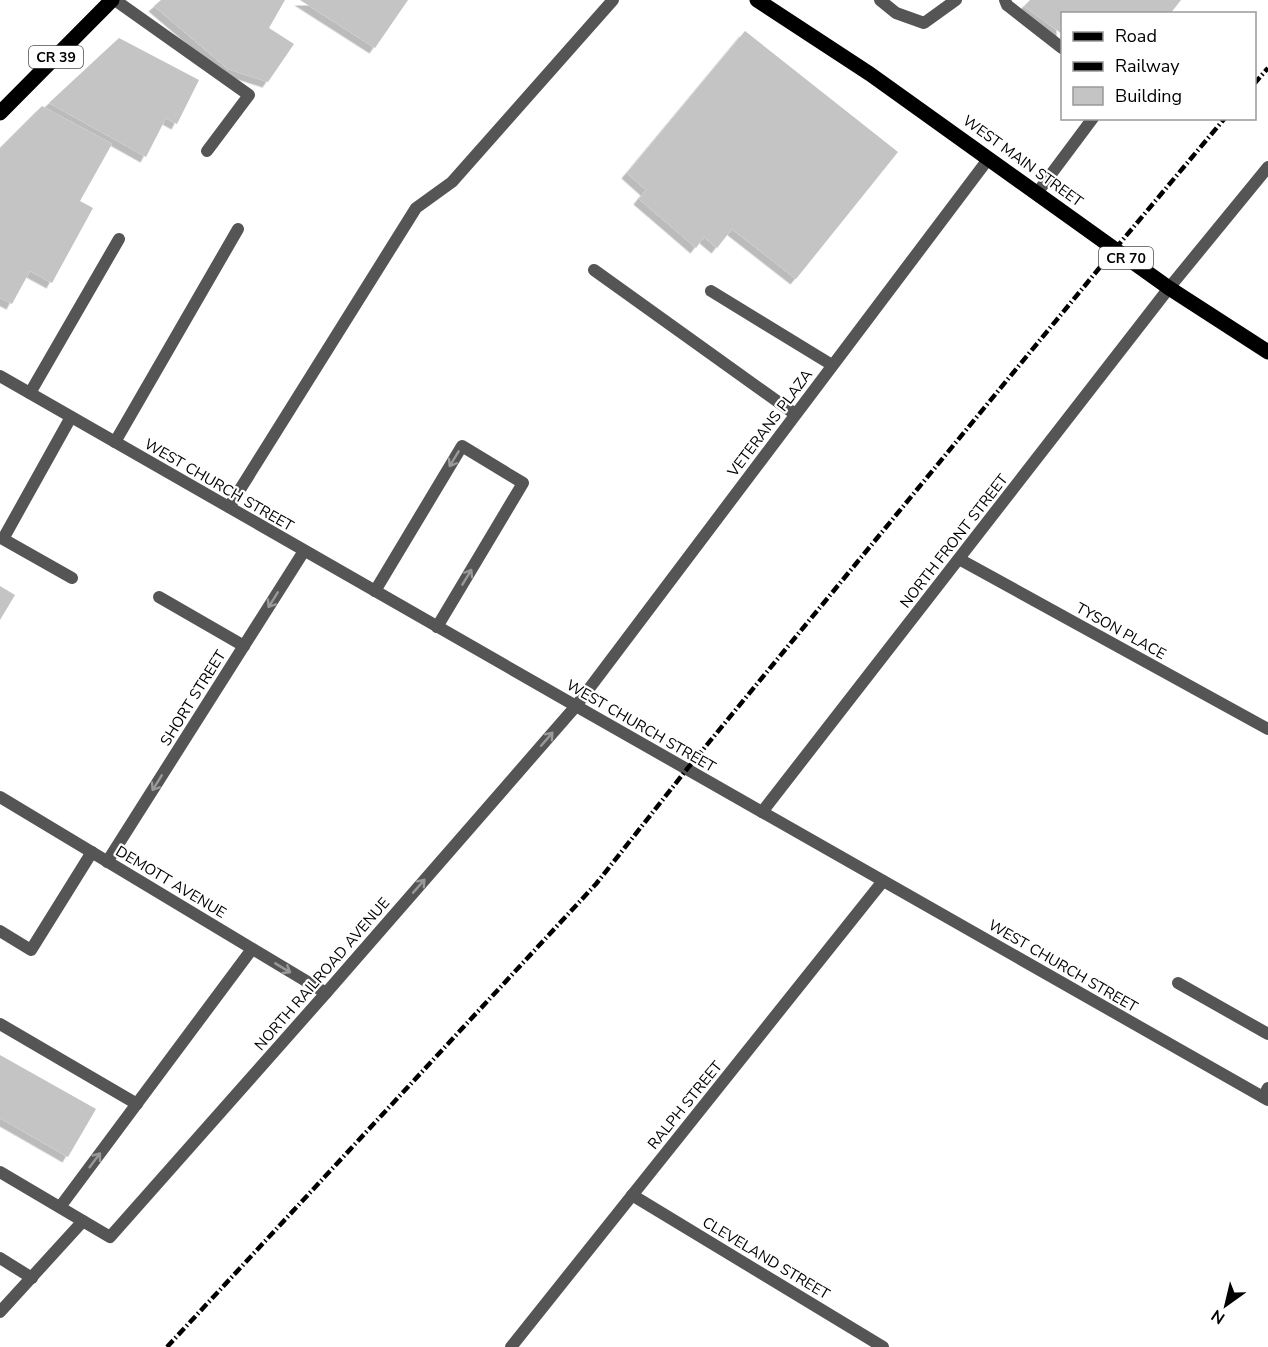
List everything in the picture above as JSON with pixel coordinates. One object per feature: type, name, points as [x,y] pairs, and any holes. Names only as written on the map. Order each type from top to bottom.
[{"type":"main road","name":"CR 39","points":[[0,113],[113,0]]},
{"type":"main road","name":"WEST MAIN STREET","points":[[766,2],[989,158],[1168,288],[1268,352]]},
{"type":"street","points":[[113,0],[249,95],[207,151]]},
{"type":"street","points":[[229,507],[416,208],[452,182],[613,0]]},
{"type":"street","points":[[880,0],[896,13],[924,23],[956,0]]},
{"type":"street","points":[[1005,0],[1007,5],[1061,47]]},
{"type":"street","points":[[1037,193],[1092,120]]},
{"type":"street","name":"VETERANS PLAZA","points":[[576,706],[989,158]]},
{"type":"street","name":"NORTH FRONT STREET","points":[[762,812],[1168,288],[1268,167]]},
{"type":"street","points":[[115,442],[238,229]]},
{"type":"street","points":[[30,393],[119,239]]},
{"type":"street","points":[[594,270],[795,414]]},
{"type":"street","points":[[711,291],[832,365]]},
{"type":"street","name":"WEST CHURCH STREET","points":[[0,376],[883,881],[1266,1095]]},
{"type":"street","points":[[71,417],[3,539],[72,578]]},
{"type":"street","points":[[375,591],[462,446],[523,483],[436,627]]},
{"type":"street","name":"SHORT STREET","points":[[107,862],[304,551]]},
{"type":"street","name":"TYSON PLACE","points":[[959,559],[1268,729]]},
{"type":"street","points":[[159,597],[244,646]]},
{"type":"street","name":"NORTH RAILROAD AVENUE","points":[[84,1221],[110,1237],[576,706]]},
{"type":"street","name":"DEMOTT AVENUE","points":[[0,797],[326,993]]},
{"type":"street","points":[[0,931],[31,950],[92,852]]},
{"type":"street","name":"RALPH STREET","points":[[511,1347],[883,881]]},
{"type":"street","points":[[60,1207],[252,949]]},
{"type":"street","points":[[1178,983],[1268,1034]]},
{"type":"street","points":[[0,1024],[137,1104]]},
{"type":"street","points":[[0,1172],[84,1221],[0,1312]]},
{"type":"street","name":"CLEVELAND STREET","points":[[632,1195],[883,1347]]},
{"type":"street","points":[[0,1257],[32,1278]]},
{"type":"building","points":[[161,0],[285,0],[269,28],[294,44],[268,82],[228,69],[154,6]]},
{"type":"building","points":[[300,0],[408,0],[375,48]]},
{"type":"building","points":[[1030,0],[1181,0],[1172,12],[1061,12],[1061,33],[1024,6]]},
{"type":"building","points":[[745,31],[898,152],[796,279],[732,229],[717,248],[704,237],[696,248],[639,199],[646,190],[627,173]]},
{"type":"building","points":[[119,38],[199,80],[177,124],[166,118],[146,157],[49,103]]},
{"type":"building","points":[[42,106],[112,144],[80,201],[93,208],[52,283],[30,271],[12,304],[0,298],[0,148]]},
{"type":"building","points":[[0,586],[15,595],[0,620]]},
{"type":"building","points":[[0,1055],[96,1109],[68,1157],[0,1118]]},
{"type":"railway","points":[[1256,82],[1268,68]]},
{"type":"railway","points":[[167,1347],[596,884],[687,769],[1223,120]]}]
